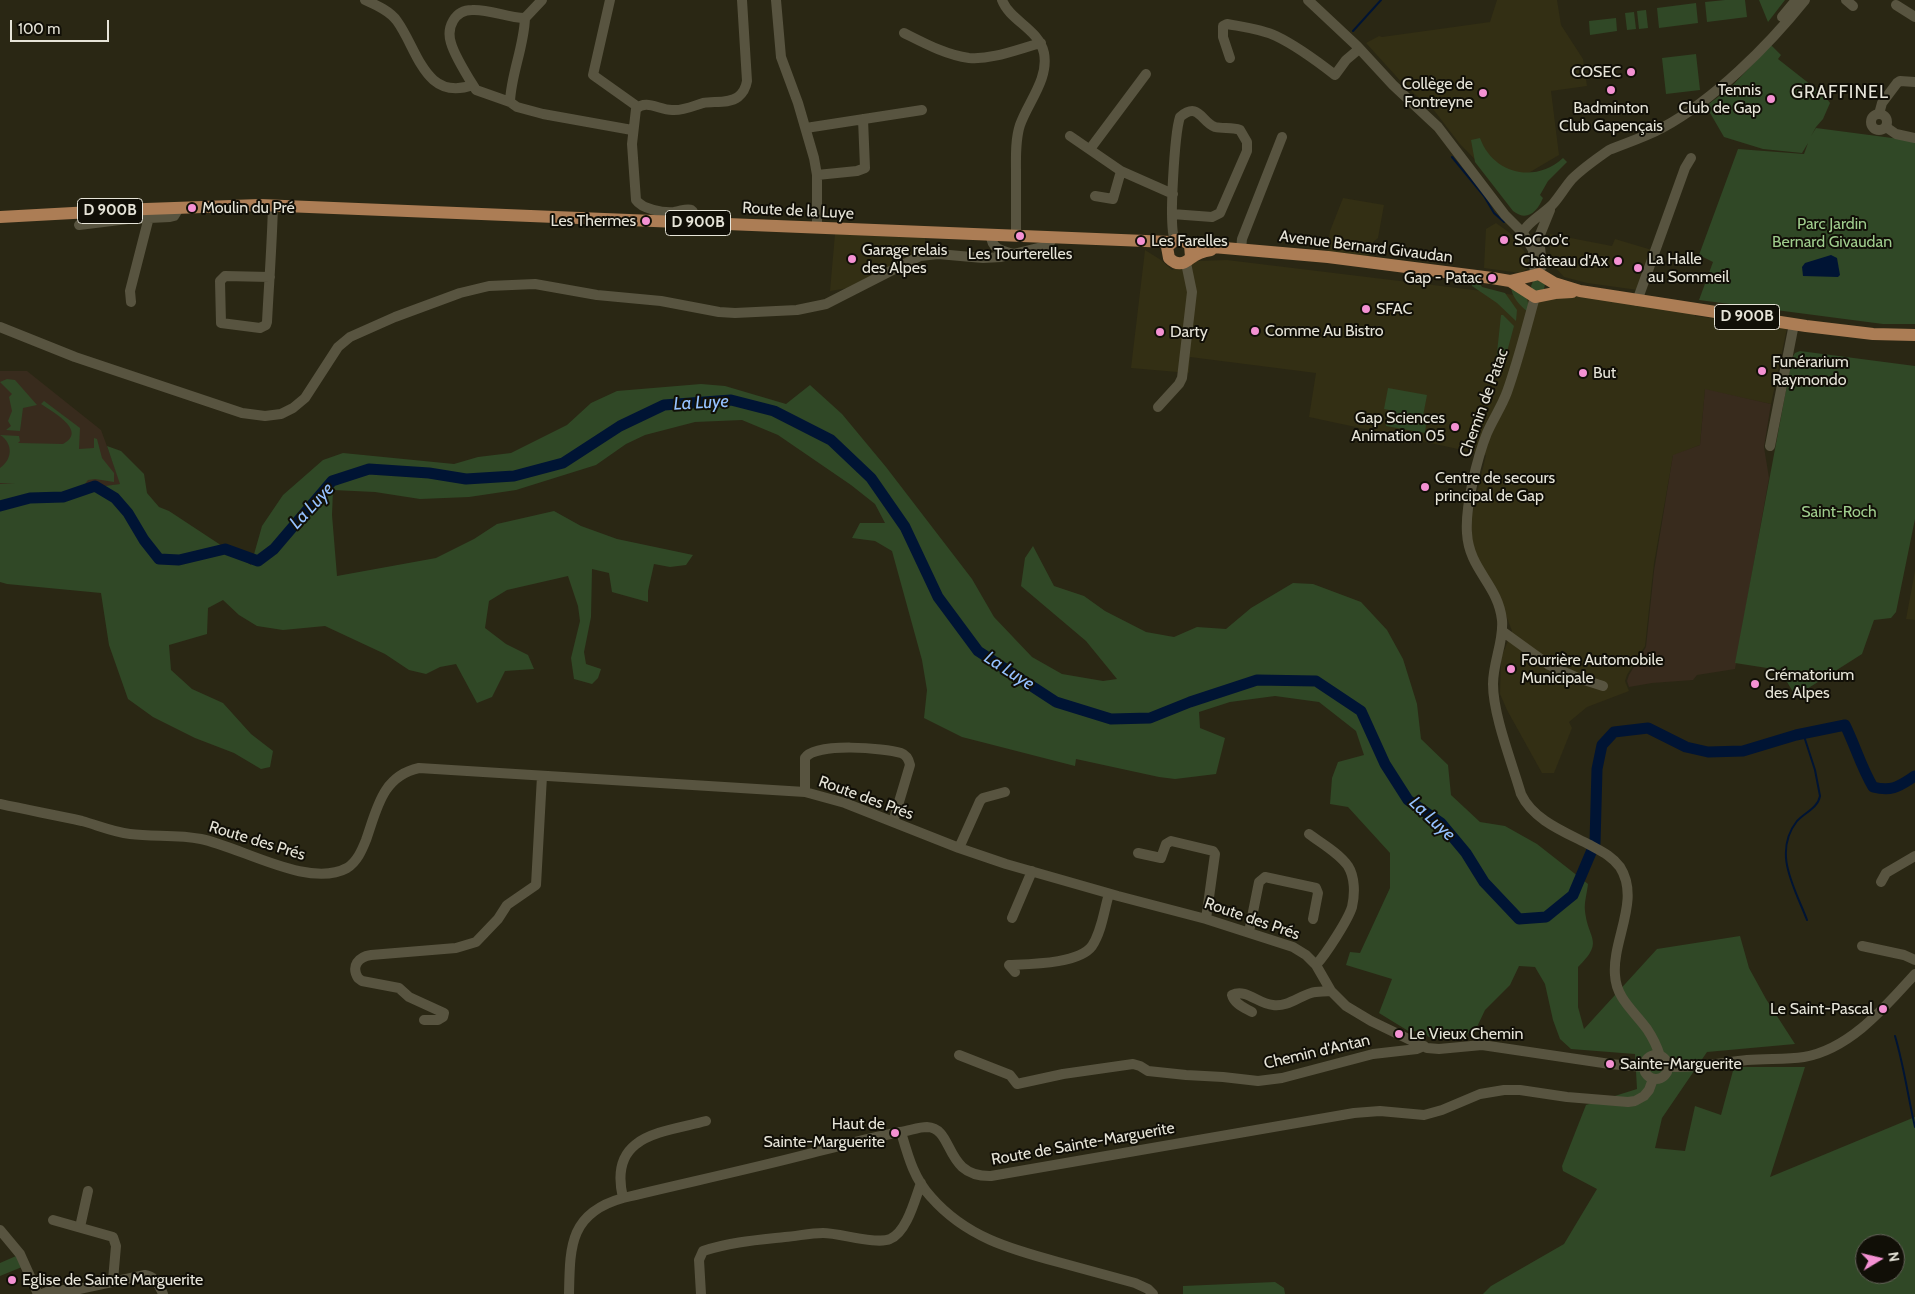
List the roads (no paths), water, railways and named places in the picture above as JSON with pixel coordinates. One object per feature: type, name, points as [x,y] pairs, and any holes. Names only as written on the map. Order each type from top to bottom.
[{"type":"main road","name":"Route de la Luye","points":[[0,217],[219,207],[344,209],[1132,241],[1173,241]]},
{"type":"main road","name":"Route de la Luye","points":[[1132,241],[1157,249],[1168,255]]},
{"type":"main road","points":[[1173,241],[1184,241],[1189,255],[1176,263],[1168,255],[1167,246],[1173,241]]},
{"type":"main road","name":"Avenue Bernard Givaudan","points":[[1189,255],[1217,248],[1240,249],[1345,259],[1510,281]]},
{"type":"main road","name":"D 900B","points":[[1539,277],[1580,292]]},
{"type":"main road","points":[[1510,281],[1539,277]]},
{"type":"main road","points":[[1536,294],[1550,287],[1539,277]]},
{"type":"main road","points":[[1536,294],[1527,281],[1539,277]]},
{"type":"main road","points":[[1510,281],[1536,294]]},
{"type":"main road","name":"D 900B","points":[[1536,294],[1580,292],[1794,324],[1873,334],[1915,335]]},
{"type":"street","points":[[366,0],[377,5],[398,22],[417,59],[430,78],[440,85],[451,88],[463,88],[473,85]]},
{"type":"street","points":[[510,102],[510,91],[525,30],[525,18],[542,0]]},
{"type":"street","points":[[610,0],[593,75],[638,107]]},
{"type":"street","points":[[696,223],[694,213],[687,208],[668,212],[639,205],[635,195],[632,130],[636,110],[645,104],[661,109],[679,110],[704,103],[733,100],[738,97],[746,87],[747,81],[742,0]]},
{"type":"street","points":[[776,0],[781,57],[806,128],[817,175],[817,228]]},
{"type":"street","points":[[1002,0],[1005,8],[1041,43],[1045,63],[1042,78],[1020,126],[1016,146],[1016,236]]},
{"type":"street","points":[[1308,0],[1448,139],[1505,215],[1527,231],[1534,241],[1540,234],[1554,203]]},
{"type":"street","points":[[1743,65],[1796,0]]},
{"type":"street","points":[[1527,231],[1554,203],[1573,179],[1596,158],[1609,150],[1645,136],[1673,122],[1709,96],[1769,40],[1805,0]]},
{"type":"street","points":[[1896,5],[1915,17]]},
{"type":"street","points":[[525,18],[471,10],[456,15],[449,32],[451,43],[476,90],[510,102],[517,107],[543,114],[632,130]]},
{"type":"street","points":[[1230,58],[1222,31],[1223,26],[1227,24],[1254,29],[1275,36],[1314,59],[1335,75],[1346,60],[1359,49]]},
{"type":"street","points":[[904,33],[937,49],[969,58],[993,56],[1041,43]]},
{"type":"street","points":[[1090,149],[1146,74]]},
{"type":"street","points":[[1915,82],[1900,80],[1897,83],[1882,103],[1879,114],[1873,116],[1872,126],[1877,130],[1886,127],[1896,134],[1915,138]]},
{"type":"street","points":[[806,128],[922,110]]},
{"type":"street","points":[[1172,214],[1212,217],[1220,213],[1247,151],[1247,142],[1240,130],[1213,126],[1200,113],[1196,112],[1190,111],[1180,117],[1173,194],[1172,214],[1173,241]]},
{"type":"street","points":[[817,175],[857,171],[865,168],[864,119]]},
{"type":"street","points":[[1070,136],[1121,171],[1173,194]]},
{"type":"street","points":[[1240,249],[1242,239],[1282,137]]},
{"type":"street","points":[[1637,300],[1685,168],[1692,158]]},
{"type":"street","points":[[1095,196],[1113,199],[1121,171]]},
{"type":"street","points":[[79,225],[174,216],[179,208]]},
{"type":"street","points":[[270,277],[225,276],[220,282],[221,323],[224,325],[260,328],[266,326],[270,277],[273,209]]},
{"type":"street","points":[[131,302],[130,291],[149,217]]},
{"type":"street","points":[[1527,231],[1537,226],[1540,234],[1539,277]]},
{"type":"street","points":[[1527,231],[1539,277]]},
{"type":"street","points":[[991,235],[996,249],[1015,254]]},
{"type":"street","points":[[0,327],[75,357],[242,412],[265,416],[287,411],[305,398],[338,347],[350,337],[395,317],[460,293],[489,286],[535,284],[596,295],[661,301],[719,312],[797,310],[826,304],[920,256],[938,254],[982,258],[1001,257],[1046,246],[1053,237]]},
{"type":"street","points":[[1158,407],[1179,384],[1183,370],[1192,292],[1189,255]]},
{"type":"street","name":"Chemin de Patac","points":[[1536,294],[1507,394],[1479,454],[1468,516],[1467,533],[1471,554],[1476,567],[1496,596],[1502,621],[1493,692],[1496,710],[1521,794],[1525,802],[1537,815],[1605,853],[1618,864],[1623,872],[1627,889],[1626,908],[1615,966],[1616,985],[1620,996],[1651,1036],[1655,1056]]},
{"type":"street","points":[[1770,446],[1793,341],[1794,324]]},
{"type":"street","points":[[1501,635],[1549,665],[1578,678],[1603,686]]},
{"type":"street","points":[[804,792],[806,758],[812,751],[863,747],[902,753],[910,760],[910,770],[893,822]]},
{"type":"street","name":"Route des Prés","points":[[0,804],[81,821],[129,834],[191,837],[278,865],[319,874],[338,872],[352,864],[363,846],[384,791],[398,776],[408,770],[429,768],[804,792],[845,803],[959,848],[1109,894],[1206,919],[1293,947],[1306,954],[1316,965],[1331,991],[1346,1006],[1371,1021],[1424,1046],[1439,1049],[1482,1045],[1610,1064],[1644,1067]]},
{"type":"street","points":[[424,1020],[441,1019],[444,1013],[409,997],[399,988],[362,981],[358,978],[354,967],[357,960],[371,955],[456,948],[469,945],[476,942],[498,919],[507,905],[518,896],[532,889],[536,885],[537,874],[542,776]]},
{"type":"street","points":[[959,848],[980,801],[983,798],[1005,792]]},
{"type":"street","points":[[1309,834],[1342,859],[1348,866],[1354,882],[1351,909],[1323,958],[1316,965]]},
{"type":"street","points":[[1138,853],[1161,858],[1166,844],[1171,841],[1213,851],[1215,854],[1206,919]]},
{"type":"street","points":[[1881,882],[1886,873],[1915,856]]},
{"type":"street","points":[[1012,918],[1032,871]]},
{"type":"street","points":[[1249,932],[1259,882],[1265,877],[1316,888],[1318,893],[1313,920]]},
{"type":"street","points":[[1015,972],[1010,965],[1040,964],[1076,957],[1091,947],[1099,931],[1109,894]]},
{"type":"street","points":[[1862,946],[1904,954],[1915,960]]},
{"type":"street","points":[[1667,1067],[1687,1067],[1749,1060],[1792,1059],[1818,1054],[1844,1040],[1876,1016],[1915,974]]},
{"type":"street","points":[[1252,1012],[1238,1004],[1232,996],[1239,992],[1264,1003],[1278,1005],[1311,993],[1331,991]]},
{"type":"street","name":"Chemin d'Antan","points":[[959,1055],[1010,1075],[1017,1084],[1072,1072],[1133,1064],[1140,1066],[1148,1072],[1258,1081],[1282,1078],[1373,1054],[1417,1049],[1424,1046]]},
{"type":"street","points":[[1655,1056],[1664,1059],[1667,1067],[1663,1076],[1654,1078],[1646,1073],[1644,1067],[1647,1059],[1655,1056]]},
{"type":"street","name":"Route de Sainte-Marguerite","points":[[569,1294],[573,1238],[603,1204],[873,1136],[924,1127],[937,1130],[946,1141],[952,1157],[962,1167],[979,1176],[991,1176],[1354,1113],[1380,1112],[1424,1115],[1442,1110],[1469,1097],[1492,1091],[1520,1090],[1567,1098],[1623,1102],[1635,1101],[1647,1093],[1654,1078]]},
{"type":"street","points":[[623,1198],[620,1186],[620,1168],[636,1143],[648,1136],[706,1121]]},
{"type":"street","points":[[901,1132],[909,1160],[930,1197],[947,1213],[972,1230],[1000,1245],[1135,1283],[1148,1289],[1153,1294]]},
{"type":"street","points":[[701,1294],[699,1260],[703,1251],[719,1245],[746,1240],[812,1233],[889,1240],[896,1236],[906,1222],[921,1183]]},
{"type":"street","points":[[80,1227],[88,1191]]},
{"type":"street","points":[[54,1220],[114,1237],[116,1246],[113,1280]]},
{"type":"street","points":[[0,1230],[20,1254],[38,1294]]},
{"type":"street","points":[[42,1294],[50,1291],[79,1289],[113,1280],[149,1275],[163,1294]]},
{"type":"water","points":[[1831,255],[1837,258],[1840,275],[1838,277],[1803,276],[1802,267],[1805,263]]},
{"type":"waterway","points":[[1353,31],[1381,0]]},
{"type":"waterway","points":[[1452,157],[1484,196],[1494,213],[1504,222]]},
{"type":"waterway","name":"La Luye","points":[[0,506],[30,498],[63,497],[95,486],[115,498],[128,513],[144,540],[159,559],[179,560],[225,549],[258,561],[274,549],[332,481],[369,469],[429,473],[466,479],[514,476],[563,463],[620,426],[664,405],[731,400],[774,411],[831,440],[871,478],[905,527],[938,597],[978,651],[1056,702],[1111,719],[1150,718],[1190,702],[1257,680],[1316,681],[1361,711],[1385,764],[1408,800],[1441,823],[1466,853],[1484,882],[1519,919],[1546,917],[1573,895],[1595,843],[1597,769],[1602,745],[1614,732],[1648,728],[1686,747],[1708,752],[1743,751],[1796,735],[1845,725],[1873,787],[1891,788],[1915,776]]},
{"type":"waterway","points":[[1803,733],[1815,770],[1820,796],[1817,804],[1797,821],[1790,833],[1786,845],[1786,858],[1792,883],[1807,920]]},
{"type":"waterway","points":[[1895,1036],[1915,1127]]},
{"type":"place","name":"COSEC","points":[[1631,72]]},
{"type":"place","name":"Badminton Club Gapençais","points":[[1611,90]]},
{"type":"place","name":"Collège de Fontreyne","points":[[1483,93]]},
{"type":"place","name":"Tennis Club de Gap","points":[[1771,99]]},
{"type":"place","name":"Moulin du Pré","points":[[192,208]]},
{"type":"place","name":"Les Thermes","points":[[646,221]]},
{"type":"place","name":"Les Tourterelles","points":[[1020,236]]},
{"type":"place","name":"SoCoo'c","points":[[1504,240]]},
{"type":"place","name":"Les Farelles","points":[[1141,241]]},
{"type":"place","name":"Garage relais des Alpes","points":[[852,259]]},
{"type":"place","name":"Château d'Ax","points":[[1618,261]]},
{"type":"place","name":"La Halle au Sommeil","points":[[1638,268]]},
{"type":"place","name":"Gap - Patac","points":[[1492,278]]},
{"type":"place","name":"SFAC","points":[[1366,309]]},
{"type":"place","name":"Comme Au Bistro","points":[[1255,331]]},
{"type":"place","name":"Darty","points":[[1160,332]]},
{"type":"place","name":"Funérarium Raymondo","points":[[1762,371]]},
{"type":"place","name":"But","points":[[1583,373]]},
{"type":"place","name":"Gap Sciences Animation 05","points":[[1455,427]]},
{"type":"place","name":"Centre de secours principal de Gap","points":[[1425,487]]},
{"type":"place","name":"Fourrière Automobile Municipale","points":[[1511,669]]},
{"type":"place","name":"Crématorium des Alpes","points":[[1755,684]]},
{"type":"place","name":"Le Saint-Pascal","points":[[1883,1009]]},
{"type":"place","name":"Le Vieux Chemin","points":[[1399,1034]]},
{"type":"place","name":"Sainte-Marguerite","points":[[1610,1064]]},
{"type":"place","name":"Haut de Sainte-Marguerite","points":[[895,1133]]},
{"type":"place","name":"Eglise de Sainte Marguerite","points":[[12,1280]]},
{"type":"district","name":"GRAFFINEL","points":[[1840,93]]},
{"type":"park label","name":"Parc Jardin Bernard Givaudan","points":[[1832,233]]},
{"type":"park label","name":"Saint-Roch","points":[[1839,512]]}]
